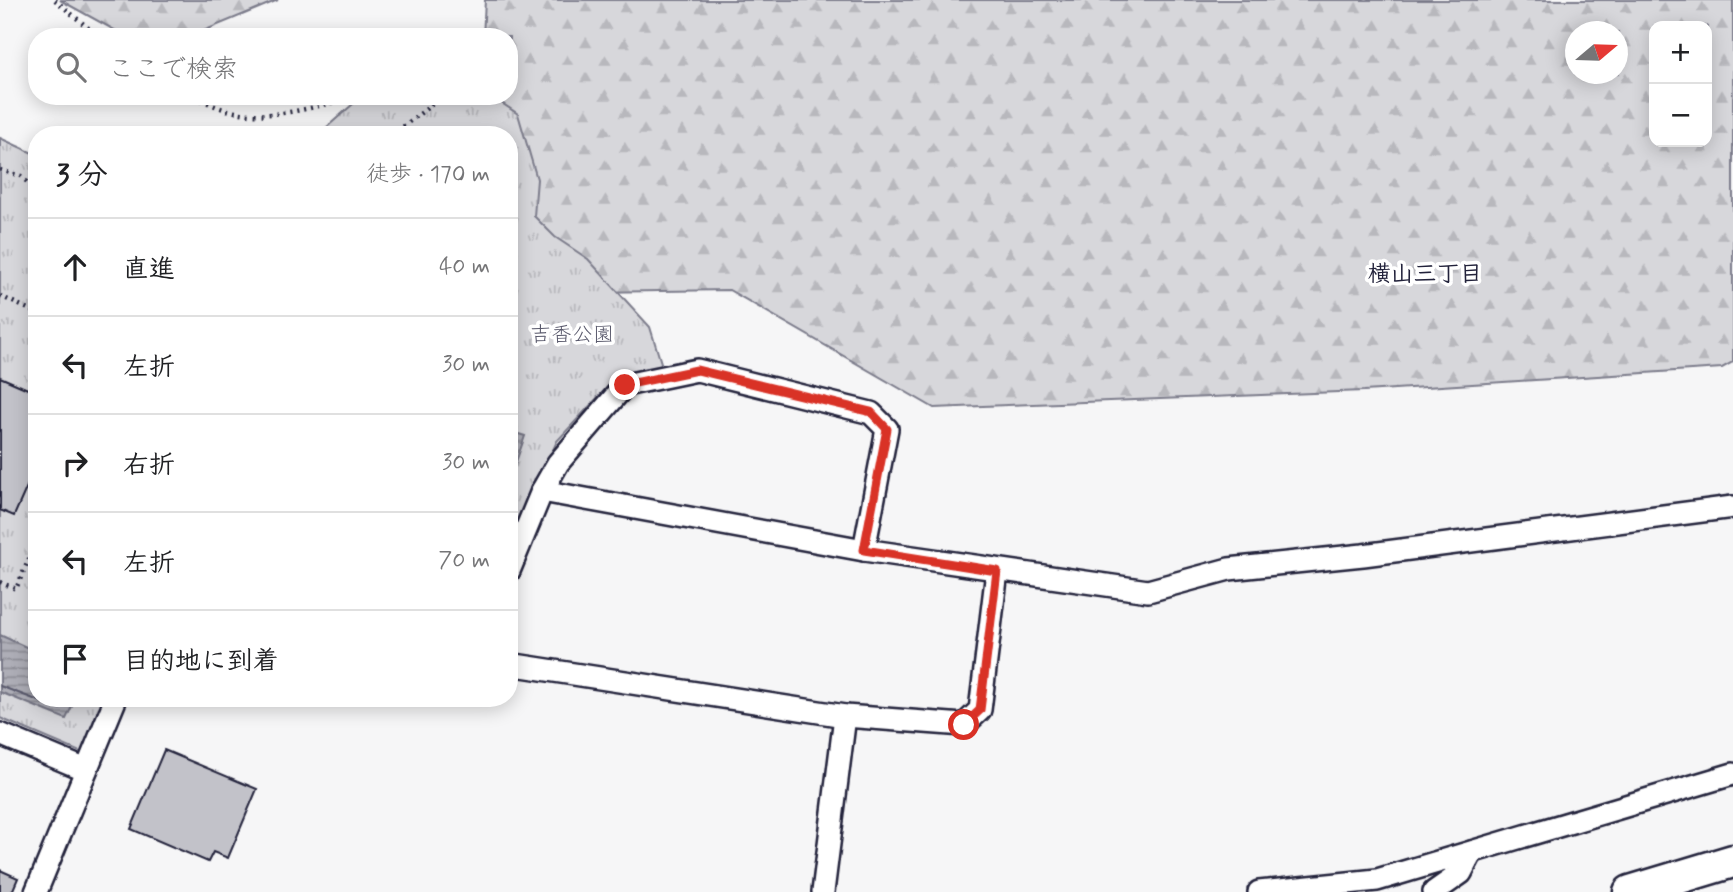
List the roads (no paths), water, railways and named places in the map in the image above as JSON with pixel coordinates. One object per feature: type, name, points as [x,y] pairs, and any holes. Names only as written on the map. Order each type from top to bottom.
[{"type":"main road","points":[[1630,892],[1733,861]]},
{"type":"street","points":[[518,549],[542,491],[558,463],[625,385],[697,370],[871,412],[887,429],[864,550]]},
{"type":"street","points":[[542,491],[864,550],[1148,592],[1229,569],[1363,555],[1733,507]]},
{"type":"street","points":[[518,665],[845,716],[964,725],[980,710],[997,571]]},
{"type":"street","points":[[36,892],[112,707]]},
{"type":"street","points":[[823,892],[845,716]]},
{"type":"street","points":[[0,734],[86,770]]},
{"type":"street","points":[[1259,892],[1330,889],[1377,880],[1733,774]]},
{"type":"street","points":[[1434,892],[1461,873],[1472,852]]},
{"type":"water","points":[[518,434],[525,436],[518,456]]},
{"type":"water","points":[[0,635],[28,648],[28,703],[0,692]]},
{"type":"water","points":[[37,707],[72,707],[66,719]]},
{"type":"district","name":"横山三丁目","points":[[1425,275]]},
{"type":"park label","name":"吉香公園","points":[[572,335]]}]
